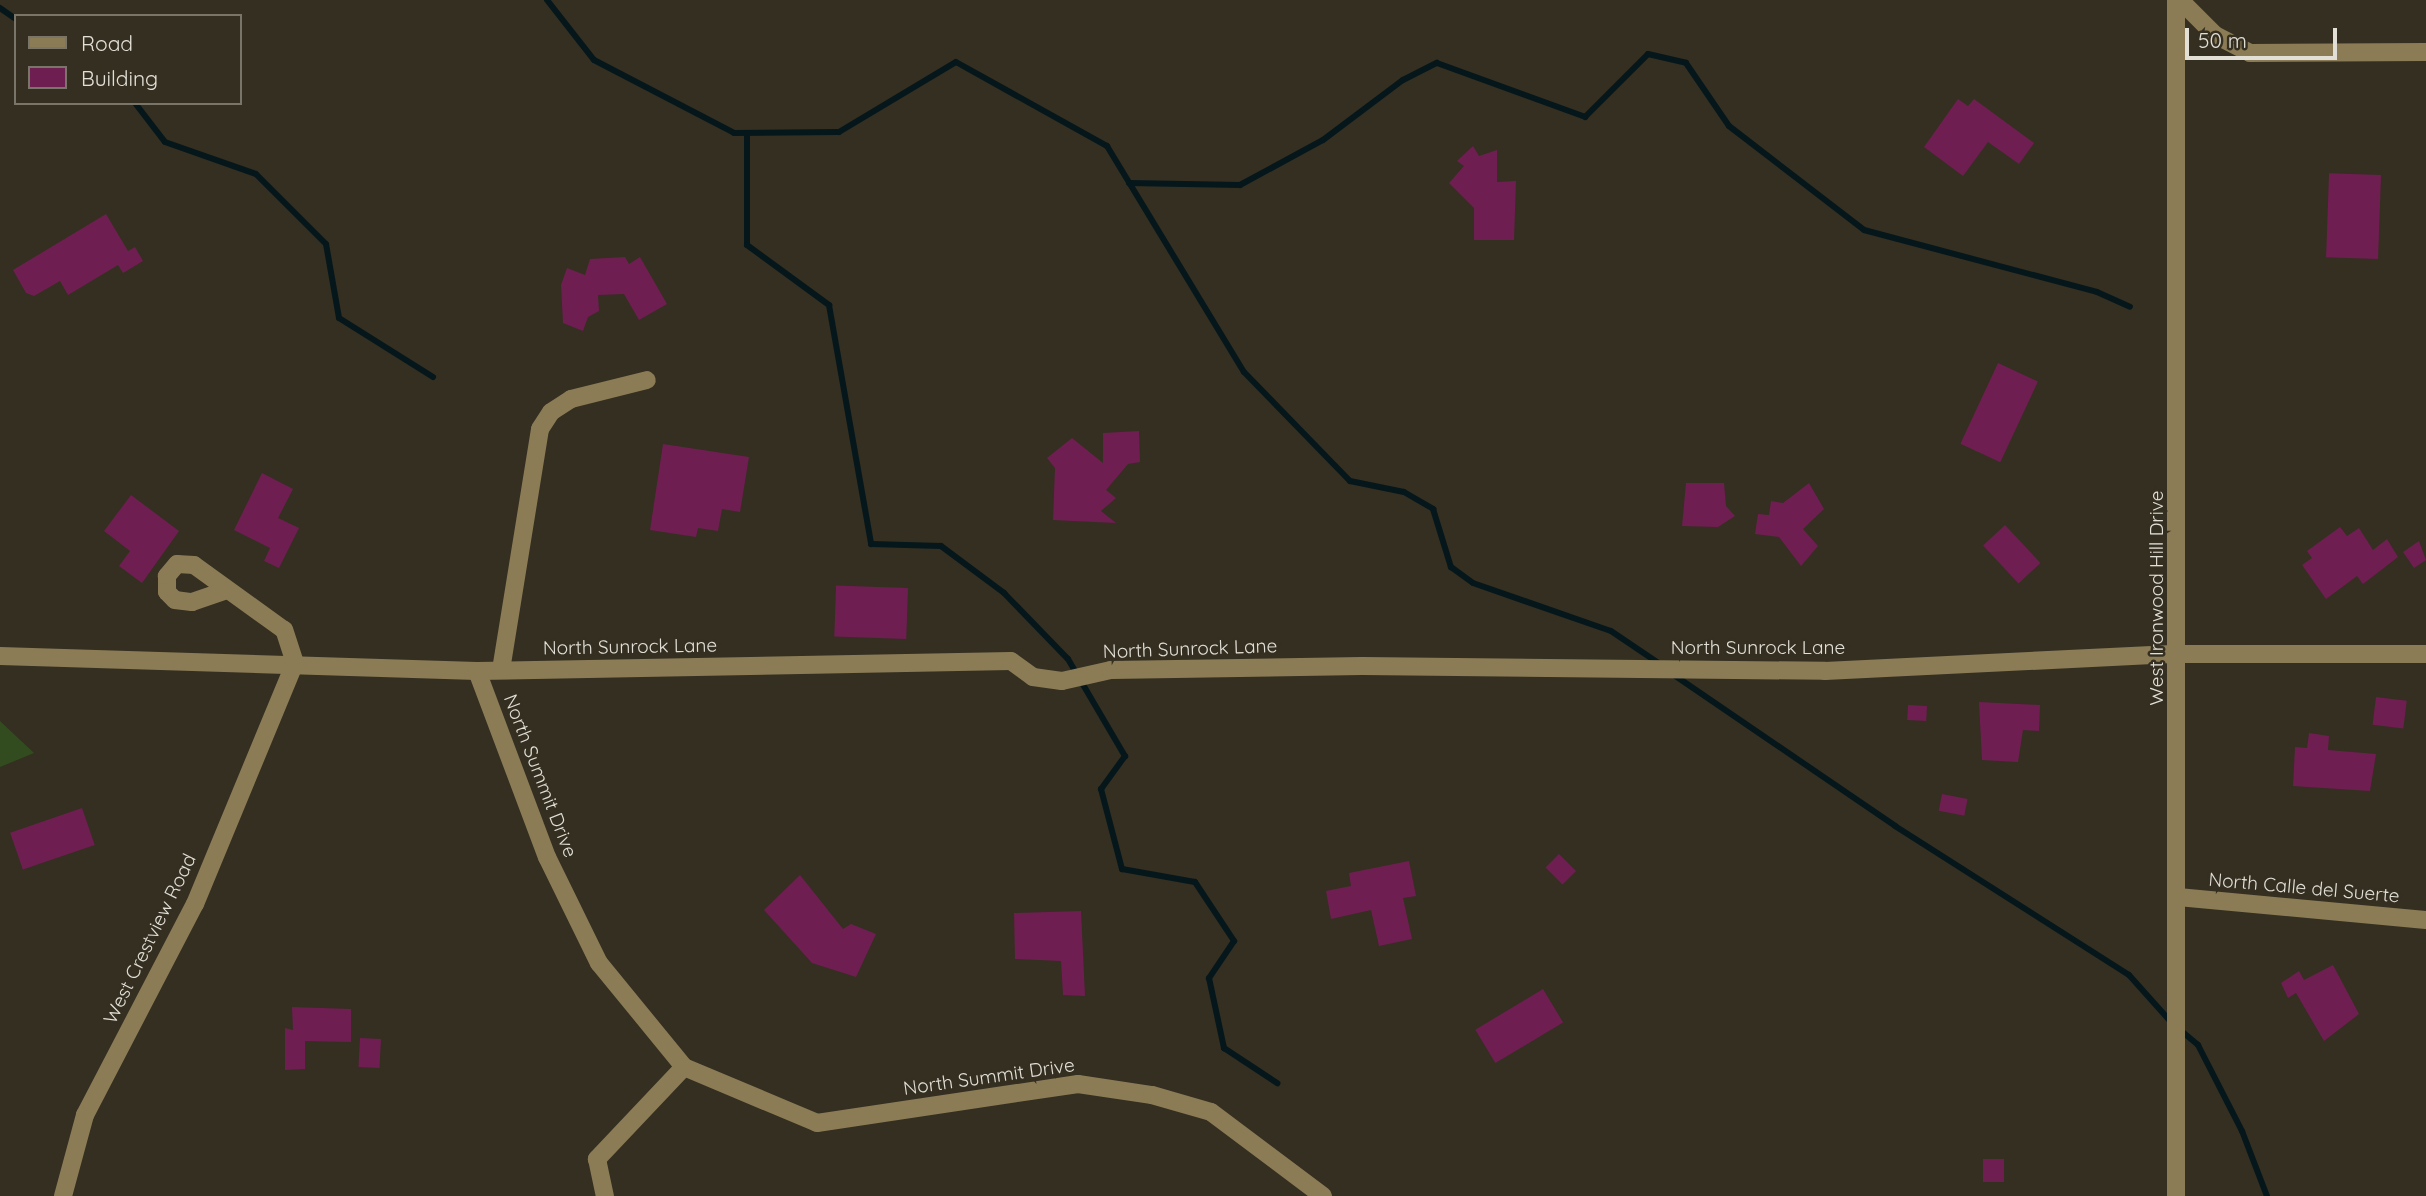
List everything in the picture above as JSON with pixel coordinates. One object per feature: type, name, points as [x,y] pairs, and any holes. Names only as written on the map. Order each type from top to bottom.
[{"type":"street","points":[[2178,0],[2215,34],[2250,52],[2426,52]]},
{"type":"street","name":"West Ironwood Hill Drive","points":[[2176,1196],[2178,0]]},
{"type":"street","points":[[501,670],[540,429],[551,412],[570,399],[647,380]]},
{"type":"street","points":[[227,590],[284,630],[295,663]]},
{"type":"street","name":"North Sunrock Lane","points":[[0,656],[295,663],[477,671],[1011,661],[1033,677],[1062,681],[1125,670],[1362,666],[1825,671],[2178,654],[2426,654]]},
{"type":"street","name":"West Crestview Road","points":[[63,1196],[85,1115],[195,904],[295,663]]},
{"type":"street","name":"North Summit Drive","points":[[477,671],[547,857],[599,963],[684,1067],[817,1123],[1078,1084],[1153,1096],[1211,1112],[1323,1196]]},
{"type":"street","name":"North Calle del Suerte","points":[[2178,897],[2426,920]]},
{"type":"street","points":[[605,1196],[597,1159],[684,1067]]},
{"type":"green space","points":[[0,721],[34,753],[0,767]]},
{"type":"building","points":[[1958,99],[1968,106],[1974,99],[2034,143],[2019,164],[1988,142],[1963,176],[1924,147]]},
{"type":"building","points":[[1473,146],[1479,156],[1497,150],[1497,182],[1516,181],[1514,240],[1474,240],[1474,208],[1449,183],[1464,166],[1457,161]]},
{"type":"building","points":[[2329,173],[2381,175],[2378,259],[2326,257]]},
{"type":"building","points":[[106,214],[128,251],[135,247],[143,261],[123,273],[118,265],[68,295],[60,281],[34,296],[26,293],[13,270]]},
{"type":"building","points":[[625,257],[629,264],[640,257],[667,304],[639,320],[624,294],[598,295],[599,311],[588,317],[583,331],[563,323],[561,285],[567,268],[585,275],[590,259]]},
{"type":"building","points":[[1998,363],[2038,382],[2000,462],[1960,444]]},
{"type":"building","points":[[1139,431],[1140,462],[1128,464],[1106,490],[1116,498],[1101,511],[1116,523],[1053,520],[1055,468],[1047,458],[1072,438],[1103,463],[1103,433]]},
{"type":"building","points":[[663,444],[749,457],[740,512],[722,509],[718,531],[698,528],[696,537],[650,530]]},
{"type":"building","points":[[262,473],[293,489],[278,518],[299,528],[279,568],[264,561],[270,548],[234,530]]},
{"type":"building","points":[[1686,483],[1724,483],[1726,506],[1735,516],[1718,527],[1682,526]]},
{"type":"building","points":[[1809,483],[1824,509],[1803,529],[1818,546],[1801,566],[1779,537],[1755,534],[1758,514],[1769,515],[1771,501],[1783,503]]},
{"type":"building","points":[[131,495],[179,531],[142,583],[119,566],[130,551],[104,531]]},
{"type":"building","points":[[2005,525],[2040,563],[2019,583],[1983,545]]},
{"type":"building","points":[[2340,527],[2347,536],[2359,528],[2373,550],[2387,539],[2398,557],[2363,584],[2357,576],[2326,599],[2302,565],[2312,558],[2307,551]]},
{"type":"building","points":[[2419,541],[2426,560],[2414,568],[2403,552]]},
{"type":"building","points":[[836,585],[908,588],[906,639],[834,636]]},
{"type":"building","points":[[2376,697],[2407,701],[2403,729],[2373,725]]},
{"type":"building","points":[[1979,702],[2040,705],[2039,731],[2023,730],[2018,762],[1982,760]]},
{"type":"building","points":[[1908,705],[1927,706],[1926,721],[1907,720]]},
{"type":"building","points":[[2309,733],[2329,736],[2328,750],[2376,754],[2370,791],[2293,786],[2295,747],[2307,748]]},
{"type":"building","points":[[1942,794],[1968,799],[1964,816],[1939,811]]},
{"type":"building","points":[[82,808],[95,845],[23,870],[10,833]]},
{"type":"building","points":[[1559,854],[1576,871],[1563,884],[1546,867]]},
{"type":"building","points":[[1409,861],[1416,896],[1403,898],[1412,939],[1379,946],[1371,910],[1331,919],[1326,891],[1351,886],[1349,873]]},
{"type":"building","points":[[800,875],[843,929],[851,924],[876,934],[856,977],[812,963],[764,910]]},
{"type":"building","points":[[1081,911],[1085,996],[1063,995],[1061,961],[1015,959],[1014,913]]},
{"type":"building","points":[[2333,965],[2359,1014],[2324,1041],[2296,993],[2288,998],[2281,983],[2299,971],[2304,980]]},
{"type":"building","points":[[1543,989],[1563,1022],[1495,1063],[1475,1030]]},
{"type":"building","points":[[292,1007],[351,1009],[351,1042],[305,1041],[305,1069],[285,1070],[285,1028],[293,1030]]},
{"type":"building","points":[[360,1038],[381,1039],[379,1068],[358,1067]]},
{"type":"building","points":[[1983,1159],[2004,1159],[2004,1182],[1983,1182]]},
{"type":"waterway","points":[[547,0],[594,60],[734,133],[839,132],[956,62],[1107,146],[1244,372],[1350,481],[1404,492],[1433,509],[1451,567],[1473,583],[1611,631],[1660,664]]},
{"type":"waterway","points":[[0,8],[14,18]]},
{"type":"waterway","points":[[1129,183],[1240,185],[1323,140],[1403,80],[1437,63],[1585,117],[1648,54],[1686,63],[1729,126],[1864,230],[2097,292],[2130,307]]},
{"type":"waterway","points":[[137,105],[165,142],[256,174],[326,244],[339,318],[433,377]]},
{"type":"waterway","points":[[747,133],[747,245],[829,305],[871,544],[941,546],[1004,593],[1068,659],[1125,756],[1101,789],[1122,869],[1195,882],[1234,941],[1209,978],[1224,1048],[1277,1083]]},
{"type":"waterway","points":[[1674,675],[1895,826],[2129,975],[2171,1022]]},
{"type":"waterway","points":[[2179,1029],[2198,1045],[2242,1131],[2267,1196]]}]
